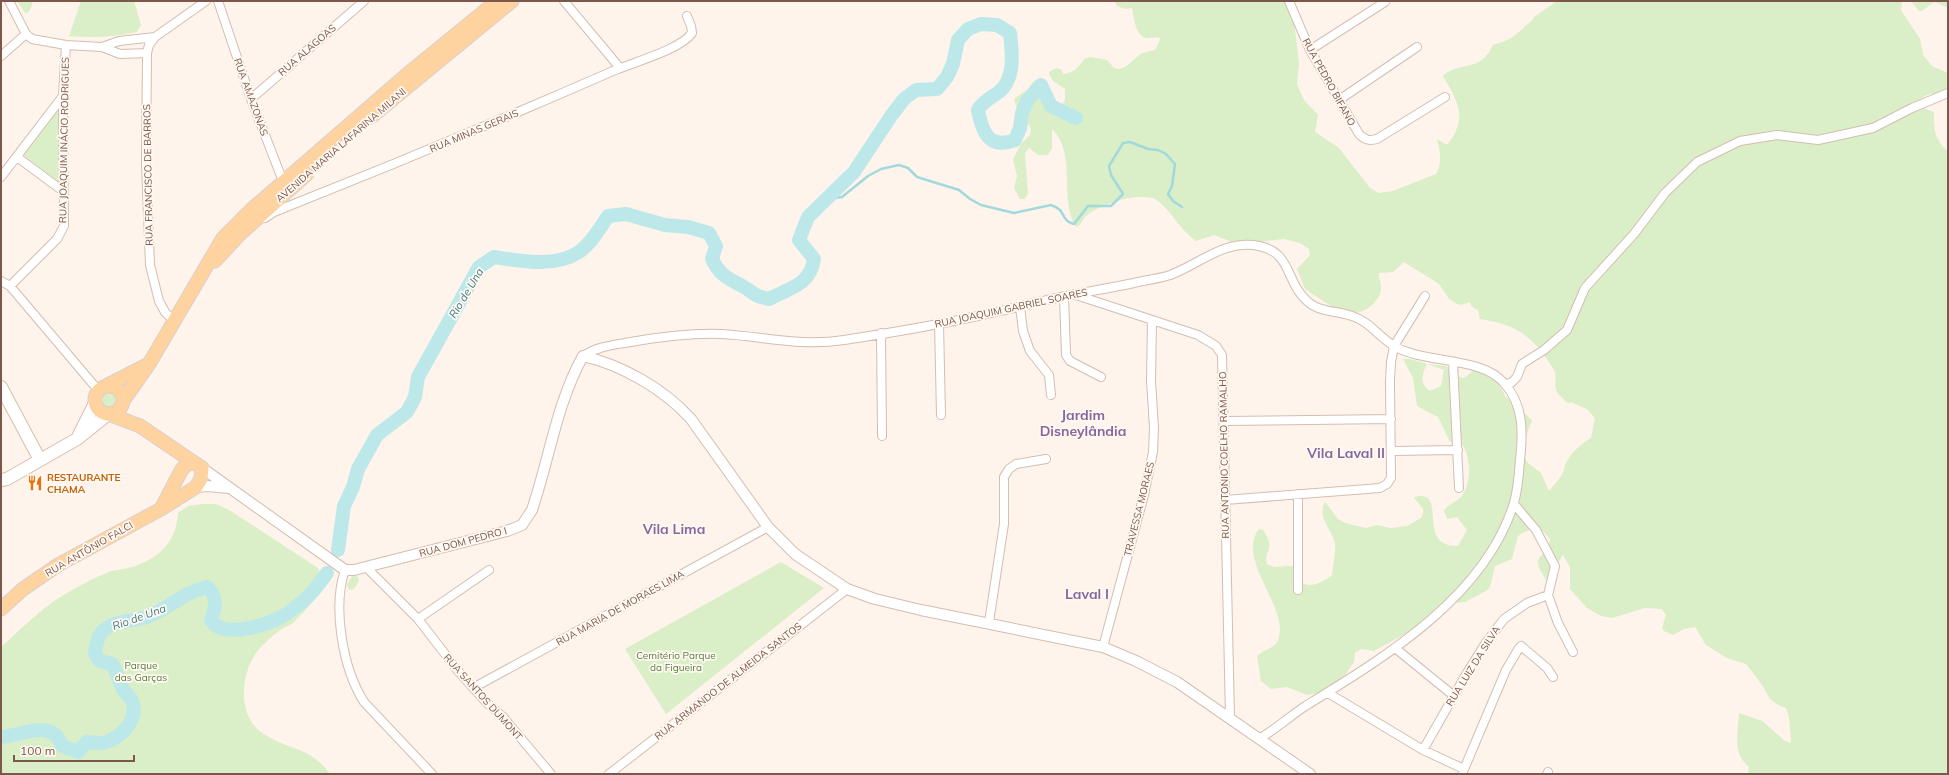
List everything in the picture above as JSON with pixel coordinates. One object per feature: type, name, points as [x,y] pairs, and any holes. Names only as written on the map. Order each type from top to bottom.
[{"type":"main road","name":"AVENIDA MARIA LAFARINA MILANI","points":[[197,282],[239,234],[285,187],[497,1]]},
{"type":"main road","name":"AVENIDA MARIA LAFARINA MILANI","points":[[413,76],[512,1]]},
{"type":"main road","name":"AVENIDA MARIA LAFARINA MILANI","points":[[174,321],[222,238],[262,212]]},
{"type":"main road","points":[[1,480],[7,479],[77,439],[109,414],[120,410],[174,321]]},
{"type":"main road","points":[[77,439],[94,403],[95,396],[102,388],[149,364]]},
{"type":"main road","points":[[1,387],[40,460]]},
{"type":"main road","points":[[102,388],[115,387],[121,393],[123,404],[140,426]]},
{"type":"main road","points":[[94,403],[99,411],[140,426],[172,448],[196,465],[201,479],[196,487],[188,486],[178,476],[175,469],[172,448]]},
{"type":"main road","points":[[161,509],[182,469],[196,465]]},
{"type":"main road","name":"RUA ANTÔNIO FALCI","points":[[1,609],[23,589],[58,565],[161,509],[196,487]]},
{"type":"street","points":[[9,1],[26,34],[32,38],[45,42],[66,45],[102,47],[120,54],[147,53]]},
{"type":"street","name":"RUA FRANCISCO DE BARROS","points":[[174,321],[165,312],[159,301],[150,265],[147,217],[147,53],[149,45],[155,37],[206,1]]},
{"type":"street","name":"RUA AMAZONAS","points":[[218,1],[251,99],[285,187]]},
{"type":"street","name":"RUA ALAGOAS","points":[[251,99],[364,1]]},
{"type":"street","points":[[564,1],[620,68]]},
{"type":"street","name":"RUA PEDRO BIFANO","points":[[1289,1],[1310,50],[1359,134],[1364,139],[1371,141],[1377,139],[1445,97]]},
{"type":"street","points":[[1310,50],[1385,2]]},
{"type":"street","name":"RUA MINAS GERAIS","points":[[262,212],[470,134],[687,40],[692,33],[692,26],[687,16]]},
{"type":"street","points":[[1,56],[26,34]]},
{"type":"street","points":[[102,47],[119,41],[155,37]]},
{"type":"street","name":"RUA JOAQUIM INÁCIO RODRIGUES","points":[[10,286],[61,233],[64,226],[64,96],[66,45]]},
{"type":"street","points":[[1339,100],[1417,47]]},
{"type":"street","points":[[1259,739],[1385,656],[1437,614],[1466,586],[1500,536],[1514,504],[1518,484],[1523,429],[1519,409],[1505,384],[1511,383],[1517,377],[1522,364],[1544,350],[1567,330],[1585,288],[1634,234],[1665,193],[1697,162],[1740,141],[1776,135],[1818,140],[1873,128],[1912,108],[1948,93]]},
{"type":"street","points":[[1,177],[64,96]]},
{"type":"street","points":[[17,156],[63,191]]},
{"type":"street","name":"RUA JOAQUIM GABRIEL SOARES","points":[[583,356],[596,348],[677,336],[721,334],[805,343],[825,343],[939,323],[1166,276],[1209,254],[1244,244],[1272,250],[1280,257],[1288,268],[1302,298],[1314,307],[1359,318],[1394,346],[1409,352],[1481,368],[1494,374],[1505,384]]},
{"type":"street","points":[[1,281],[10,286],[102,388]]},
{"type":"street","name":"RUA ANTONIO COELHO RAMALHO","points":[[1076,294],[1152,321],[1198,335],[1216,346],[1222,355],[1225,421],[1225,500],[1230,717]]},
{"type":"street","points":[[1064,296],[1066,355],[1070,361],[1101,377]]},
{"type":"street","points":[[1225,500],[1380,488],[1387,484],[1391,478],[1390,381],[1394,346],[1425,296]]},
{"type":"street","points":[[1020,307],[1023,331],[1030,351],[1049,375],[1051,395]]},
{"type":"street","name":"TRAVESSA MORAES","points":[[1103,647],[1144,495],[1153,452],[1154,428],[1151,386],[1152,321]]},
{"type":"street","points":[[939,323],[941,415]]},
{"type":"street","points":[[881,333],[882,436]]},
{"type":"street","points":[[583,356],[609,364],[645,383],[682,409],[708,442],[768,527],[795,554],[847,589],[875,599],[921,610],[989,622],[1103,647],[1136,661],[1177,682],[1230,717],[1310,774]]},
{"type":"street","name":"RUA DOM PEDRO I","points":[[345,570],[366,567],[507,531],[522,525],[532,510],[565,397],[583,356]]},
{"type":"street","points":[[1453,362],[1459,488]]},
{"type":"street","points":[[1225,421],[1391,419]]},
{"type":"street","points":[[1391,451],[1458,450]]},
{"type":"street","points":[[989,622],[1004,524],[1004,477],[1009,469],[1016,464],[1046,460]]},
{"type":"street","points":[[196,465],[231,488],[345,570],[341,581],[341,626],[346,656],[357,691],[364,702],[432,774]]},
{"type":"street","points":[[196,487],[214,486],[231,488]]},
{"type":"street","points":[[1298,494],[1298,590]]},
{"type":"street","points":[[1514,504],[1536,530],[1556,566],[1548,595],[1558,623],[1573,652]]},
{"type":"street","name":"RUA MARIA DE MORAES LIMA","points":[[473,688],[768,527]]},
{"type":"street","name":"RUA SANTOS DUMONT","points":[[366,567],[418,619],[431,638],[473,688],[503,717],[551,774]]},
{"type":"street","points":[[418,619],[489,570]]},
{"type":"street","name":"RUA ARMANDO DE ALMEIDA SANTOS","points":[[609,774],[847,589]]},
{"type":"street","name":"RUA LUIZ DA SILVA","points":[[1423,750],[1485,644],[1504,619],[1527,603],[1548,595]]},
{"type":"street","points":[[1328,693],[1423,750],[1463,772],[1506,670],[1521,646],[1547,668],[1553,677]]},
{"type":"street","points":[[1394,648],[1454,696]]},
{"type":"green space","points":[[17,1],[33,1],[30,10],[26,14]]},
{"type":"green space","points":[[81,1],[134,1],[141,25],[137,32],[120,35],[95,37],[69,36]]},
{"type":"green space","points":[[1114,1],[1286,1],[1294,21],[1299,63],[1297,84],[1304,100],[1318,115],[1315,132],[1339,148],[1370,188],[1379,193],[1393,191],[1436,174],[1440,165],[1440,153],[1437,139],[1445,144],[1448,144],[1458,126],[1459,118],[1459,110],[1453,94],[1443,76],[1448,72],[1482,60],[1488,54],[1493,45],[1514,36],[1534,17],[1557,1],[1902,1],[1901,10],[1920,39],[1923,55],[1932,66],[1948,73],[1948,97],[1931,94],[1924,96],[1918,103],[1920,107],[1934,112],[1936,134],[1940,143],[1948,151],[1948,774],[1748,774],[1749,767],[1740,756],[1737,743],[1739,713],[1762,721],[1784,740],[1790,743],[1789,717],[1786,708],[1778,705],[1770,699],[1762,685],[1746,664],[1727,658],[1706,645],[1695,627],[1684,629],[1673,635],[1664,631],[1662,628],[1666,615],[1662,609],[1645,608],[1612,618],[1601,616],[1587,608],[1570,589],[1570,567],[1563,555],[1550,580],[1547,581],[1538,566],[1538,561],[1548,547],[1550,540],[1547,535],[1536,529],[1532,529],[1518,536],[1512,559],[1495,566],[1490,587],[1486,591],[1465,602],[1455,603],[1440,609],[1423,624],[1374,651],[1361,649],[1355,653],[1354,662],[1345,675],[1326,690],[1307,695],[1287,687],[1271,689],[1261,681],[1257,656],[1276,643],[1280,628],[1277,614],[1258,570],[1254,555],[1253,541],[1259,529],[1263,530],[1269,542],[1266,558],[1267,564],[1274,567],[1300,565],[1301,580],[1305,584],[1309,585],[1322,582],[1332,575],[1335,544],[1323,517],[1322,512],[1325,502],[1338,519],[1345,523],[1366,528],[1377,525],[1390,528],[1407,526],[1421,518],[1423,509],[1414,498],[1422,496],[1428,498],[1431,504],[1435,531],[1439,539],[1446,544],[1458,546],[1467,530],[1457,517],[1447,519],[1444,510],[1461,497],[1465,491],[1469,476],[1466,451],[1458,439],[1450,442],[1438,417],[1417,406],[1413,378],[1403,359],[1446,366],[1460,377],[1464,378],[1475,369],[1498,370],[1499,385],[1506,397],[1532,420],[1526,436],[1524,457],[1528,463],[1541,473],[1549,491],[1562,474],[1571,455],[1591,438],[1595,418],[1587,409],[1570,402],[1569,404],[1560,396],[1555,385],[1556,374],[1541,351],[1528,338],[1507,325],[1480,319],[1478,310],[1472,307],[1470,302],[1461,305],[1455,303],[1449,299],[1439,284],[1404,262],[1393,272],[1379,273],[1381,291],[1378,298],[1372,305],[1364,311],[1347,312],[1338,309],[1305,289],[1297,269],[1310,255],[1309,249],[1300,243],[1284,239],[1237,244],[1214,235],[1196,241],[1185,232],[1158,201],[1143,197],[1121,200],[1100,207],[1086,216],[1076,227],[1071,216],[1068,203],[1064,151],[1060,139],[1052,129],[1052,148],[1048,155],[1038,155],[1029,148],[1025,153],[1028,193],[1025,199],[1020,199],[1014,188],[1017,176],[1013,160],[1020,145],[1030,135],[1031,130],[1029,125],[1020,117],[1014,99],[1028,89],[1036,80],[1056,105],[1061,106],[1065,100],[1065,89],[1053,81],[1049,74],[1050,71],[1057,68],[1062,70],[1063,74],[1073,71],[1084,59],[1090,57],[1107,60],[1114,68],[1119,69],[1125,67],[1142,53],[1155,50],[1160,40],[1159,37],[1147,38],[1142,36],[1137,30],[1132,8],[1125,9],[1117,6]],"holes":[[[1427,364],[1444,370],[1441,386],[1430,391],[1424,385],[1422,378]]]},
{"type":"green space","points":[[1911,1],[1948,1],[1948,8],[1934,2],[1922,11],[1919,11]]},
{"type":"green space","points":[[56,112],[61,114],[60,177],[58,181],[22,154]]},
{"type":"green space","points":[[107,393],[113,393],[118,398],[116,407],[113,409],[107,409],[102,404],[102,398]]},
{"type":"green space","name":"Parque das Garças","points":[[216,504],[229,510],[318,568],[326,584],[294,622],[276,633],[259,649],[248,668],[244,692],[248,714],[253,724],[261,732],[271,738],[306,753],[322,765],[330,774],[1,774],[1,647],[39,613],[68,593],[103,574],[135,566],[155,556],[171,539],[177,523],[178,513],[188,506]]},
{"type":"green space","name":"Cemitério Parque da Figueira","points":[[781,562],[824,588],[666,714],[625,649]]},
{"type":"green space","points":[[353,575],[358,577],[359,581],[354,589],[349,590],[347,584]]},
{"type":"waterway","name":"Rio de Una","points":[[338,550],[344,506],[353,487],[358,469],[377,435],[407,412],[415,397],[418,377],[479,267],[494,257],[537,262],[548,262],[570,257],[587,245],[595,236],[608,216],[626,214],[665,225],[688,227],[709,233],[716,246],[712,259],[721,273],[757,296],[769,299],[791,289],[803,281],[812,268],[814,259],[799,240],[808,217],[854,172],[904,99],[916,90],[937,89],[947,77],[953,64],[958,40],[968,29],[981,24],[997,25],[1010,33],[1012,48],[1012,64],[1008,80],[999,92],[985,102],[978,110],[982,125],[988,137],[999,143],[1015,140],[1020,128],[1022,113],[1027,101],[1041,85],[1051,106],[1076,118]]},
{"type":"waterway","points":[[827,199],[842,197],[868,176],[881,169],[899,165],[908,168],[917,177],[959,190],[970,199],[981,205],[1014,213],[1051,205],[1059,209],[1067,221],[1074,224],[1088,206],[1111,206],[1123,194],[1111,175],[1109,166],[1123,143],[1130,142],[1148,149],[1158,150],[1166,154],[1175,164],[1172,186],[1168,194],[1173,201],[1182,207]]},
{"type":"waterway","name":"Rio de Una","points":[[1,737],[36,730],[44,730],[51,732],[57,737],[62,746],[78,752],[87,742],[100,743],[110,741],[126,729],[132,720],[134,710],[131,699],[123,689],[112,664],[100,661],[95,654],[96,644],[102,631],[109,626],[155,614],[198,589],[207,587],[213,594],[215,602],[211,620],[216,626],[234,630],[254,627],[274,620],[290,611],[310,595],[327,573]]},
{"type":"place","name":"RESTAURANTE CHAMA","points":[[35,483]]},
{"type":"district","name":"Jardim Disneylândia","points":[[1083,424]]},
{"type":"district","name":"Vila Laval II","points":[[1346,453]]},
{"type":"district","name":"Vila Lima","points":[[674,529]]},
{"type":"district","name":"Laval I","points":[[1087,594]]}]
